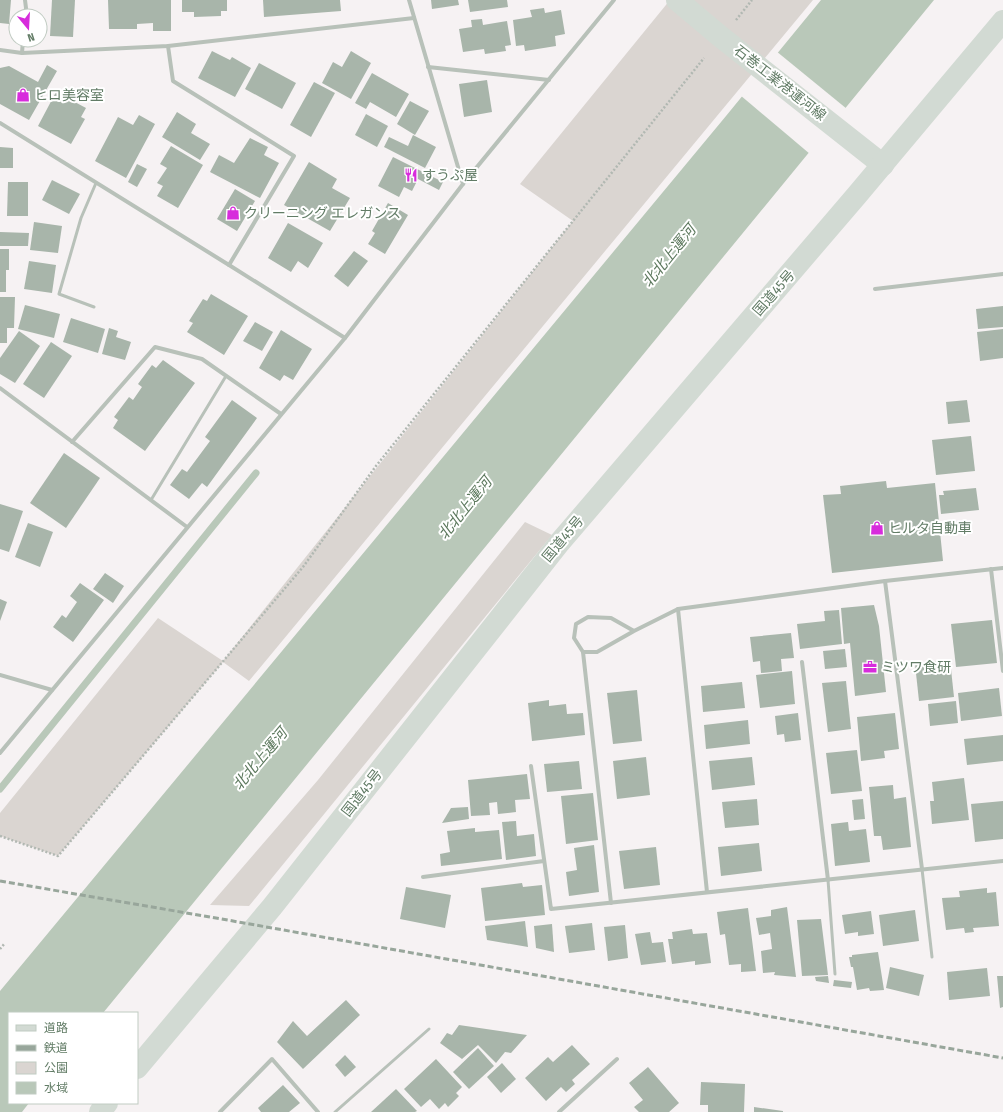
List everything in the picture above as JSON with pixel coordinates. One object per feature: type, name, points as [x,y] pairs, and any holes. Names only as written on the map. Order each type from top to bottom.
[{"type":"main road","name":"石巻工業港運河線","points":[[677,0],[883,165]]},
{"type":"main road","name":"国道45号","points":[[138,1067],[240,947],[560,542],[883,165],[1003,21]]},
{"type":"main road","points":[[100,1112],[106,1104]]},
{"type":"street","points":[[409,0],[463,184]]},
{"type":"street","points":[[0,753],[345,338],[463,184],[614,0]]},
{"type":"street","points":[[0,50],[22,53],[168,46],[414,18]]},
{"type":"street","points":[[168,46],[173,81],[294,156],[229,264]]},
{"type":"street","points":[[22,48],[22,53]]},
{"type":"street","points":[[428,66],[549,80]]},
{"type":"street","points":[[0,123],[229,264],[345,338]]},
{"type":"street","points":[[874,289],[1003,274]]},
{"type":"street","points":[[72,442],[155,347],[202,359],[281,414]]},
{"type":"street","points":[[0,388],[187,527]]},
{"type":"street","points":[[583,652],[597,652],[678,609],[885,581],[1003,568]]},
{"type":"street","points":[[991,569],[1003,671]]},
{"type":"street","points":[[885,581],[922,869]]},
{"type":"street","points":[[678,609],[707,892]]},
{"type":"street","points":[[611,903],[583,652],[574,638],[576,624],[588,617],[611,618],[634,631]]},
{"type":"street","points":[[802,662],[828,880]]},
{"type":"street","points":[[0,675],[52,690]]},
{"type":"street","points":[[531,766],[551,909],[1003,861]]},
{"type":"street","points":[[423,876],[544,861]]},
{"type":"street","points":[[220,1112],[272,1059],[318,1112]]},
{"type":"street","points":[[559,1112],[617,1059]]},
{"type":"lane","points":[[94,307],[59,294],[81,218],[96,183]]},
{"type":"lane","points":[[151,500],[226,376]]},
{"type":"lane","points":[[922,869],[932,957]]},
{"type":"lane","points":[[828,880],[835,974]]},
{"type":"lane","points":[[335,1112],[430,1029]]},
{"type":"path","points":[[734,22],[752,0]]},
{"type":"path","points":[[0,836],[58,856],[303,567],[376,466],[704,58]]},
{"type":"path","points":[[0,949],[5,943]]},
{"type":"green space","points":[[670,0],[813,0],[249,681],[223,662],[58,856],[0,836],[0,813],[158,618],[223,661],[573,221],[520,184]]},
{"type":"green space","points":[[525,522],[552,535],[249,906],[210,905],[318,780]]},
{"type":"water","name":"北北上運河","points":[[821,0],[934,0],[104,1012],[8,1012],[8,1104],[28,1104],[22,1112],[0,1112],[0,991]]},
{"type":"pier","points":[[776,51],[847,109],[810,154],[740,95]]},
{"type":"building","points":[[0,0],[11,0],[10,8],[8,8],[8,24],[0,23]]},
{"type":"building","points":[[52,0],[75,0],[73,37],[50,36]]},
{"type":"building","points":[[108,0],[171,0],[171,31],[153,31],[153,23],[137,24],[137,29],[109,29]]},
{"type":"building","points":[[182,0],[227,0],[227,11],[221,11],[221,16],[194,17],[194,12],[182,12]]},
{"type":"building","points":[[263,0],[340,0],[341,11],[264,17]]},
{"type":"building","points":[[431,0],[458,0],[459,5],[432,9]]},
{"type":"building","points":[[468,0],[507,0],[508,7],[470,12]]},
{"type":"building","points":[[544,8],[545,13],[561,10],[565,34],[555,36],[556,46],[525,51],[524,45],[516,46],[513,20],[532,17],[530,10]]},
{"type":"building","points":[[482,19],[483,25],[507,21],[511,45],[505,46],[506,51],[485,54],[484,49],[463,52],[459,29],[472,27],[471,20]]},
{"type":"building","points":[[212,51],[230,60],[232,57],[251,68],[235,97],[198,78]]},
{"type":"building","points":[[351,51],[371,63],[351,99],[322,83],[333,62],[342,67]]},
{"type":"building","points":[[259,63],[296,83],[282,109],[245,89]]},
{"type":"building","points":[[47,65],[57,71],[29,120],[0,104],[0,68],[9,66],[38,82]]},
{"type":"building","points":[[372,73],[409,94],[396,117],[370,102],[366,109],[355,103]]},
{"type":"building","points":[[487,80],[492,112],[464,117],[459,84]]},
{"type":"building","points":[[314,82],[335,93],[311,137],[290,125]]},
{"type":"building","points":[[56,92],[86,108],[81,117],[85,119],[71,144],[38,126]]},
{"type":"building","points":[[410,101],[429,111],[415,135],[397,124]]},
{"type":"building","points":[[177,112],[196,124],[191,133],[210,144],[200,160],[162,137]]},
{"type":"building","points":[[366,114],[388,126],[377,147],[355,135]]},
{"type":"building","points":[[139,115],[155,124],[126,178],[95,161],[118,117],[133,125]]},
{"type":"building","points":[[413,135],[436,147],[425,168],[384,147],[389,137],[408,146]]},
{"type":"building","points":[[250,138],[268,147],[264,155],[279,163],[260,198],[210,172],[219,155],[234,163]]},
{"type":"building","points":[[171,146],[203,165],[178,208],[157,196],[163,186],[157,183],[167,168],[160,164]]},
{"type":"building","points":[[0,147],[13,148],[13,168],[0,168]]},
{"type":"building","points":[[393,157],[443,182],[439,190],[418,179],[412,191],[404,187],[399,197],[378,186]]},
{"type":"building","points":[[309,162],[337,179],[332,188],[350,198],[330,231],[284,205]]},
{"type":"building","points":[[137,164],[147,169],[137,187],[128,182]]},
{"type":"building","points":[[52,180],[80,194],[69,214],[42,200]]},
{"type":"building","points":[[8,182],[28,182],[28,216],[7,216]]},
{"type":"building","points":[[235,189],[255,201],[237,231],[217,219]]},
{"type":"building","points":[[388,203],[408,215],[385,254],[368,244],[375,233],[372,231]]},
{"type":"building","points":[[34,222],[62,226],[58,253],[30,250]]},
{"type":"building","points":[[288,223],[323,243],[308,268],[298,261],[291,272],[268,258]]},
{"type":"building","points":[[0,232],[29,233],[28,246],[0,246]]},
{"type":"building","points":[[0,249],[9,249],[9,270],[6,270],[6,292],[0,292]]},
{"type":"building","points":[[354,251],[368,261],[348,287],[334,276]]},
{"type":"building","points":[[29,261],[56,265],[52,293],[24,289]]},
{"type":"building","points":[[211,294],[248,316],[224,355],[187,332],[193,323],[189,321],[203,299],[207,301]]},
{"type":"building","points":[[0,297],[15,297],[14,328],[7,328],[7,343],[0,343]]},
{"type":"building","points":[[25,305],[60,314],[54,338],[18,329]]},
{"type":"building","points":[[1003,306],[1003,327],[978,329],[976,309]]},
{"type":"building","points":[[71,318],[105,329],[98,353],[63,342]]},
{"type":"building","points":[[255,322],[273,332],[262,351],[243,341]]},
{"type":"building","points":[[109,328],[118,331],[116,337],[131,342],[125,360],[102,354]]},
{"type":"building","points":[[1003,329],[1003,358],[980,361],[977,332]]},
{"type":"building","points":[[281,330],[312,349],[293,380],[284,375],[280,381],[259,368]]},
{"type":"building","points":[[19,331],[40,346],[15,383],[0,374],[0,358]]},
{"type":"building","points":[[51,342],[72,356],[44,398],[23,384]]},
{"type":"building","points":[[163,360],[195,383],[145,451],[113,428],[118,420],[114,417],[129,397],[133,400],[142,387],[138,384],[152,365],[156,368]]},
{"type":"building","points":[[232,400],[257,418],[207,487],[202,483],[189,499],[170,485],[182,469],[187,472],[210,441],[205,437]]},
{"type":"building","points":[[967,400],[970,422],[948,424],[946,402]]},
{"type":"building","points":[[971,436],[975,471],[936,475],[932,440]]},
{"type":"building","points":[[64,453],[100,478],[66,528],[30,503]]},
{"type":"building","points":[[886,481],[887,488],[935,483],[943,561],[832,573],[823,495],[841,494],[840,486]]},
{"type":"building","points":[[976,488],[979,510],[941,514],[939,495],[944,495],[943,491]]},
{"type":"building","points":[[0,504],[23,511],[9,552],[0,549]]},
{"type":"building","points":[[28,523],[53,532],[40,567],[15,557]]},
{"type":"building","points":[[105,573],[124,586],[113,603],[93,589]]},
{"type":"building","points":[[80,583],[104,600],[73,642],[53,627],[62,615],[66,618],[77,602],[70,596]]},
{"type":"building","points":[[0,599],[7,602],[0,621]]},
{"type":"building","points":[[874,605],[879,626],[886,692],[855,696],[850,643],[844,644],[841,608]]},
{"type":"building","points":[[839,610],[842,644],[800,649],[797,624],[825,621],[824,611]]},
{"type":"building","points":[[992,620],[997,663],[956,667],[951,624]]},
{"type":"building","points":[[791,633],[794,658],[781,659],[782,671],[761,673],[760,661],[753,662],[750,637]]},
{"type":"building","points":[[845,649],[847,667],[825,669],[823,651]]},
{"type":"building","points":[[950,660],[954,697],[919,701],[915,664]]},
{"type":"building","points":[[792,671],[795,704],[760,708],[756,675]]},
{"type":"building","points":[[846,681],[851,729],[828,732],[822,683]]},
{"type":"building","points":[[742,682],[745,708],[703,712],[701,686]]},
{"type":"building","points":[[999,688],[1002,716],[961,721],[958,693]]},
{"type":"building","points":[[637,690],[642,741],[613,744],[607,693]]},
{"type":"building","points":[[549,700],[549,706],[566,704],[567,714],[583,713],[585,735],[532,741],[528,703]]},
{"type":"building","points":[[956,701],[958,723],[930,726],[928,704]]},
{"type":"building","points":[[798,713],[801,740],[785,742],[784,734],[777,735],[775,716]]},
{"type":"building","points":[[895,713],[899,749],[884,751],[885,758],[861,761],[857,717]]},
{"type":"building","points":[[748,720],[750,744],[706,749],[704,725]]},
{"type":"building","points":[[1003,735],[1003,761],[967,765],[964,739]]},
{"type":"building","points":[[857,750],[862,791],[831,794],[826,753]]},
{"type":"building","points":[[646,757],[650,795],[617,799],[613,761]]},
{"type":"building","points":[[752,757],[755,785],[712,790],[709,761]]},
{"type":"building","points":[[579,761],[582,789],[547,792],[544,764]]},
{"type":"building","points":[[527,774],[530,799],[515,800],[516,812],[498,814],[497,802],[489,803],[490,815],[471,816],[468,780]]},
{"type":"building","points":[[964,778],[969,820],[932,824],[930,801],[934,801],[932,782]]},
{"type":"building","points":[[893,785],[894,799],[906,797],[911,847],[883,850],[881,836],[874,836],[869,787]]},
{"type":"building","points":[[593,793],[598,840],[566,844],[561,796]]},
{"type":"building","points":[[757,799],[759,825],[725,828],[722,802]]},
{"type":"building","points":[[863,799],[865,819],[854,820],[852,800]]},
{"type":"building","points":[[1003,801],[1003,839],[975,842],[971,804]]},
{"type":"building","points":[[468,807],[469,819],[442,823],[451,808]]},
{"type":"building","points":[[516,821],[517,836],[534,834],[536,856],[506,860],[502,822]]},
{"type":"building","points":[[848,822],[849,831],[866,829],[870,862],[835,866],[831,824]]},
{"type":"building","points":[[475,828],[475,832],[499,830],[502,859],[441,866],[440,854],[450,852],[447,831]]},
{"type":"building","points":[[759,843],[762,871],[721,876],[718,847]]},
{"type":"building","points":[[594,845],[599,892],[569,896],[566,872],[577,870],[574,848]]},
{"type":"building","points":[[656,847],[660,885],[624,889],[619,851]]},
{"type":"building","points":[[522,883],[523,887],[542,885],[545,915],[485,921],[481,888]]},
{"type":"building","points":[[406,887],[451,895],[445,928],[400,919]]},
{"type":"building","points":[[987,888],[987,893],[996,892],[999,926],[973,928],[974,932],[965,933],[964,928],[946,930],[942,898],[960,897],[959,891]]},
{"type":"building","points":[[787,907],[796,977],[774,975],[775,972],[763,973],[761,951],[772,949],[770,933],[759,935],[756,918],[771,916],[771,910]]},
{"type":"building","points":[[748,908],[756,971],[741,972],[741,964],[729,965],[725,934],[720,935],[717,912]]},
{"type":"building","points":[[915,910],[919,941],[883,946],[879,915]]},
{"type":"building","points":[[871,911],[874,934],[858,936],[858,932],[845,934],[842,915]]},
{"type":"building","points":[[821,919],[828,975],[802,976],[797,920]]},
{"type":"building","points":[[525,921],[528,947],[487,940],[485,926]]},
{"type":"building","points":[[592,923],[595,950],[569,953],[565,926]]},
{"type":"building","points":[[552,924],[554,952],[536,948],[534,926]]},
{"type":"building","points":[[625,925],[628,958],[608,961],[604,927]]},
{"type":"building","points":[[692,929],[693,934],[707,933],[711,963],[695,965],[695,961],[672,964],[668,939],[673,939],[672,932]]},
{"type":"building","points":[[650,932],[652,943],[663,942],[666,962],[641,965],[635,934]]},
{"type":"building","points":[[878,952],[884,990],[870,991],[869,988],[857,990],[853,967],[851,967],[849,957],[852,957],[852,955]]},
{"type":"building","points":[[890,967],[924,975],[919,996],[886,988]]},
{"type":"building","points":[[987,968],[990,996],[949,1000],[947,972]]},
{"type":"building","points":[[828,976],[829,983],[816,981],[815,977]]},
{"type":"building","points":[[997,976],[1003,976],[1003,1007],[1000,1008]]},
{"type":"building","points":[[834,980],[852,982],[851,988],[833,986]]},
{"type":"building","points":[[346,1000],[360,1015],[303,1069],[277,1042],[293,1021],[307,1036]]},
{"type":"building","points":[[459,1025],[527,1035],[511,1053],[505,1052],[496,1063],[478,1045],[462,1059],[440,1043],[447,1033],[452,1035]]},
{"type":"building","points":[[572,1045],[590,1064],[572,1080],[575,1084],[566,1092],[561,1087],[546,1101],[525,1078],[548,1057],[553,1062]]},
{"type":"building","points":[[478,1048],[494,1066],[469,1089],[453,1072]]},
{"type":"building","points":[[345,1055],[356,1067],[345,1077],[335,1065]]},
{"type":"building","points":[[436,1059],[462,1087],[456,1093],[459,1096],[448,1107],[445,1103],[439,1109],[430,1099],[421,1107],[404,1089]]},
{"type":"building","points":[[502,1063],[516,1079],[501,1093],[487,1077]]},
{"type":"building","points":[[648,1067],[679,1103],[669,1112],[639,1112],[634,1107],[643,1100],[629,1083]]},
{"type":"building","points":[[701,1082],[745,1084],[744,1112],[708,1112],[708,1105],[700,1105]]},
{"type":"building","points":[[283,1085],[300,1103],[289,1112],[261,1112],[258,1108]]},
{"type":"building","points":[[396,1089],[417,1111],[371,1112]]},
{"type":"building","points":[[754,1107],[783,1111],[783,1112],[754,1112]]},
{"type":"waterway","points":[[0,789],[256,473]]},
{"type":"railway","points":[[0,881],[1003,1058]]},
{"type":"place","name":"ヒロ美容室","points":[[23,95]]},
{"type":"place","name":"すうぷ屋","points":[[411,175]]},
{"type":"place","name":"クリーニング エレガンス","points":[[233,213]]},
{"type":"place","name":"ヒルタ自動車","points":[[877,528]]},
{"type":"place","name":"ミツワ食研","points":[[870,667]]}]
